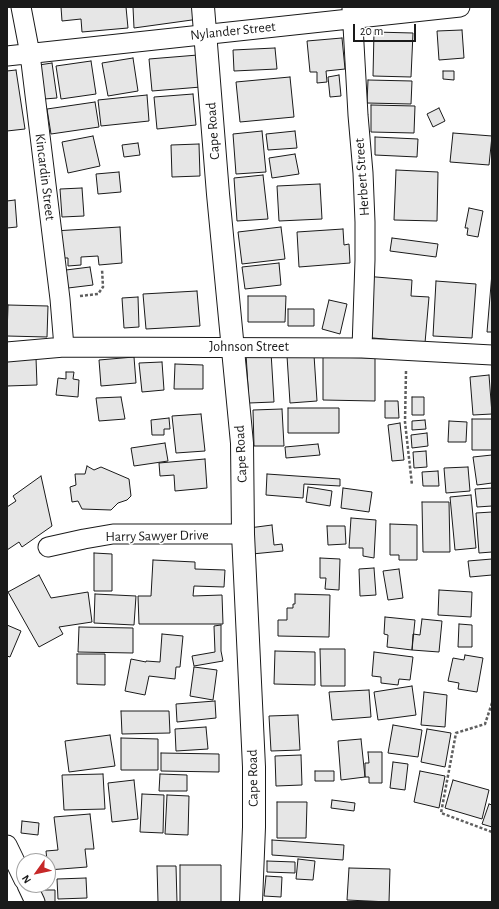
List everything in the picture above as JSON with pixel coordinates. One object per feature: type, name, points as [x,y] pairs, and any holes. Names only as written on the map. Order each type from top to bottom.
[{"type":"street","name":"Kincardin Street","points":[[21,7],[30,54],[60,299],[64,347]]},
{"type":"street","name":"Cape Road","points":[[203,7],[218,194],[242,443],[243,534],[254,767],[254,827],[251,902]]},
{"type":"street","name":"Nylander Street","points":[[7,56],[206,34],[352,13],[460,7]]},
{"type":"street","name":"Herbert Street","points":[[352,13],[365,222],[362,348]]},
{"type":"street","name":"Johnson Street","points":[[7,352],[64,347],[232,347],[362,348],[492,355]]},
{"type":"street","name":"Harry Sawyer Drive","points":[[48,547],[113,534],[243,534]]},
{"type":"street","points":[[7,845],[16,864]]},
{"type":"path","points":[[60,299],[98,294],[103,287],[102,268]]},
{"type":"path","points":[[406,350],[405,422],[412,485]]},
{"type":"path","points":[[492,703],[485,724],[456,733],[440,813],[492,832]]},
{"type":"building","points":[[61,7],[126,7],[128,28],[82,32],[81,19],[62,21]]},
{"type":"building","points":[[133,7],[198,7],[199,19],[134,28]]},
{"type":"building","points":[[462,30],[464,58],[439,60],[437,31]]},
{"type":"building","points":[[374,32],[413,33],[411,77],[373,76]]},
{"type":"building","points":[[342,38],[345,69],[326,71],[327,82],[317,83],[317,72],[310,72],[307,41]]},
{"type":"building","points":[[275,48],[277,69],[234,71],[233,50]]},
{"type":"building","points":[[198,55],[201,87],[152,91],[149,59]]},
{"type":"building","points":[[133,58],[138,91],[108,96],[102,63]]},
{"type":"building","points":[[91,61],[96,94],[61,99],[56,66]]},
{"type":"building","points":[[52,63],[57,98],[44,99],[39,65]]},
{"type":"building","points":[[16,70],[25,129],[7,131],[7,71]]},
{"type":"building","points":[[443,71],[454,71],[454,80],[443,79]]},
{"type":"building","points":[[339,75],[341,96],[330,97],[328,77]]},
{"type":"building","points":[[290,77],[294,117],[240,122],[236,82]]},
{"type":"building","points":[[368,80],[412,81],[411,104],[367,103]]},
{"type":"building","points":[[193,94],[196,125],[157,129],[154,97]]},
{"type":"building","points":[[147,95],[149,121],[101,126],[98,100]]},
{"type":"building","points":[[95,102],[99,127],[51,134],[47,109]]},
{"type":"building","points":[[371,105],[415,106],[414,133],[371,132]]},
{"type":"building","points":[[439,108],[445,121],[433,127],[427,114]]},
{"type":"building","points":[[262,131],[266,172],[236,174],[233,134]]},
{"type":"building","points":[[295,131],[297,148],[268,150],[266,134]]},
{"type":"building","points":[[453,133],[492,136],[489,165],[450,162]]},
{"type":"building","points":[[93,136],[100,166],[68,173],[62,142]]},
{"type":"building","points":[[375,137],[418,139],[417,157],[375,155]]},
{"type":"building","points":[[138,143],[140,155],[124,157],[122,145]]},
{"type":"building","points":[[199,144],[200,176],[172,177],[171,145]]},
{"type":"building","points":[[295,154],[299,174],[272,178],[269,158]]},
{"type":"building","points":[[396,170],[438,172],[437,221],[394,220]]},
{"type":"building","points":[[119,172],[121,192],[98,194],[96,174]]},
{"type":"building","points":[[263,175],[268,219],[237,221],[234,178]]},
{"type":"building","points":[[320,184],[322,219],[279,221],[277,186]]},
{"type":"building","points":[[82,188],[84,216],[62,217],[60,189]]},
{"type":"building","points":[[15,200],[17,227],[7,228],[7,201]]},
{"type":"building","points":[[469,208],[483,211],[478,237],[467,235],[468,228],[465,228]]},
{"type":"building","points":[[120,227],[122,263],[99,265],[98,256],[81,257],[81,265],[68,266],[68,258],[56,258],[54,231]]},
{"type":"building","points":[[281,227],[285,259],[242,264],[238,232]]},
{"type":"building","points":[[343,229],[344,245],[349,244],[350,263],[299,267],[297,232]]},
{"type":"building","points":[[392,238],[438,244],[436,257],[390,251]]},
{"type":"building","points":[[279,263],[281,285],[245,289],[242,267]]},
{"type":"building","points":[[90,267],[93,285],[68,288],[66,270]]},
{"type":"building","points":[[492,273],[492,332],[487,332]]},
{"type":"building","points":[[364,276],[412,280],[411,296],[429,297],[425,343],[363,337]]},
{"type":"building","points":[[436,281],[476,284],[472,338],[433,336]]},
{"type":"building","points":[[197,291],[200,326],[146,329],[143,294]]},
{"type":"building","points":[[248,296],[286,296],[285,322],[248,322]]},
{"type":"building","points":[[138,297],[139,327],[124,328],[122,298]]},
{"type":"building","points":[[329,300],[347,304],[340,334],[322,329]]},
{"type":"building","points":[[8,305],[48,306],[47,337],[7,336]]},
{"type":"building","points":[[288,309],[314,309],[314,326],[288,326]]},
{"type":"building","points":[[271,352],[274,402],[249,403],[246,354]]},
{"type":"building","points":[[314,355],[317,401],[290,403],[287,356]]},
{"type":"building","points":[[7,357],[36,358],[37,385],[7,386]]},
{"type":"building","points":[[134,357],[136,383],[101,386],[99,360]]},
{"type":"building","points":[[323,357],[375,358],[375,401],[323,400]]},
{"type":"building","points":[[162,362],[164,390],[142,392],[139,363]]},
{"type":"building","points":[[175,364],[203,365],[203,389],[174,389]]},
{"type":"building","points":[[66,372],[74,372],[73,379],[79,380],[78,397],[56,395],[58,378],[66,379]]},
{"type":"building","points":[[489,375],[492,414],[473,415],[470,377]]},
{"type":"building","points":[[121,397],[125,419],[99,421],[96,398]]},
{"type":"building","points":[[412,397],[424,397],[424,415],[412,415]]},
{"type":"building","points":[[385,401],[398,401],[399,418],[385,418]]},
{"type":"building","points":[[288,408],[339,408],[339,433],[288,433]]},
{"type":"building","points":[[282,409],[284,446],[254,446],[253,410]]},
{"type":"building","points":[[201,414],[205,451],[176,453],[172,416]]},
{"type":"building","points":[[169,418],[170,429],[164,429],[164,435],[152,435],[151,420]]},
{"type":"building","points":[[472,419],[492,419],[492,450],[472,450]]},
{"type":"building","points":[[425,420],[426,429],[412,430],[412,421]]},
{"type":"building","points":[[449,421],[467,422],[466,442],[448,442]]},
{"type":"building","points":[[400,423],[404,460],[392,461],[388,425]]},
{"type":"building","points":[[427,433],[428,446],[412,448],[411,435]]},
{"type":"building","points":[[165,443],[168,461],[134,466],[131,448]]},
{"type":"building","points":[[318,444],[320,455],[286,458],[285,447]]},
{"type":"building","points":[[426,451],[427,467],[414,468],[413,452]]},
{"type":"building","points":[[492,455],[492,483],[477,485],[473,457]]},
{"type":"building","points":[[205,459],[207,488],[175,491],[174,475],[160,476],[159,463]]},
{"type":"building","points":[[87,466],[94,470],[101,467],[129,479],[131,496],[127,500],[118,503],[111,510],[82,509],[78,501],[72,502],[70,487],[76,485],[75,474],[85,474]]},
{"type":"building","points":[[468,467],[470,491],[446,493],[444,468]]},
{"type":"building","points":[[438,471],[439,486],[423,486],[422,472]]},
{"type":"building","points":[[267,474],[340,479],[340,486],[304,484],[303,498],[266,495]]},
{"type":"building","points":[[41,476],[52,526],[22,547],[19,542],[7,550],[7,507],[16,501],[13,496]]},
{"type":"building","points":[[308,487],[332,491],[330,506],[306,502]]},
{"type":"building","points":[[343,488],[372,492],[369,512],[341,508]]},
{"type":"building","points":[[492,488],[492,506],[477,507],[475,489]]},
{"type":"building","points":[[471,495],[476,548],[455,550],[450,497]]},
{"type":"building","points":[[422,502],[449,502],[450,552],[423,552]]},
{"type":"building","points":[[492,512],[492,552],[479,553],[476,513]]},
{"type":"building","points":[[351,518],[376,520],[374,558],[363,556],[363,548],[349,548]]},
{"type":"building","points":[[390,524],[417,525],[417,560],[399,560],[399,555],[390,555]]},
{"type":"building","points":[[272,525],[274,545],[282,544],[283,551],[252,554],[249,528]]},
{"type":"building","points":[[327,526],[345,526],[346,544],[328,545]]},
{"type":"building","points":[[94,553],[112,554],[112,591],[94,591]]},
{"type":"building","points":[[320,558],[340,559],[339,590],[325,589],[326,578],[320,578]]},
{"type":"building","points":[[492,559],[492,575],[470,577],[468,561]]},
{"type":"building","points":[[153,560],[195,562],[195,569],[225,570],[224,587],[194,586],[193,596],[222,595],[223,624],[139,624],[138,596],[151,596]]},
{"type":"building","points":[[374,568],[376,595],[360,596],[359,569]]},
{"type":"building","points":[[399,569],[403,598],[388,600],[383,571]]},
{"type":"building","points":[[39,575],[51,598],[88,592],[92,622],[59,627],[63,634],[39,647],[8,592]]},
{"type":"building","points":[[439,590],[472,592],[471,617],[438,615]]},
{"type":"building","points":[[95,594],[136,596],[134,625],[94,623]]},
{"type":"building","points":[[295,594],[330,595],[329,637],[278,636],[278,620],[287,620],[287,608],[293,608],[293,604],[295,604]]},
{"type":"building","points":[[385,617],[415,620],[412,650],[387,647],[388,635],[384,634]]},
{"type":"building","points":[[422,619],[442,621],[439,652],[412,650],[413,634],[420,635]]},
{"type":"building","points":[[459,624],[472,625],[472,647],[458,647]]},
{"type":"building","points":[[7,625],[21,631],[10,657],[7,656]]},
{"type":"building","points":[[221,625],[221,651],[223,661],[194,666],[192,656],[215,652],[214,626]]},
{"type":"building","points":[[79,627],[133,628],[133,653],[78,652]]},
{"type":"building","points":[[162,634],[183,636],[180,667],[176,667],[175,679],[149,676],[145,695],[125,691],[131,659],[146,662],[160,662]]},
{"type":"building","points":[[320,649],[345,649],[345,686],[321,686]]},
{"type":"building","points":[[275,651],[315,652],[315,685],[274,684]]},
{"type":"building","points":[[374,652],[413,657],[410,680],[399,679],[398,685],[381,683],[381,677],[372,676]]},
{"type":"building","points":[[77,654],[105,654],[105,685],[77,684]]},
{"type":"building","points":[[465,655],[483,658],[477,692],[458,689],[459,683],[448,681],[453,658],[464,660]]},
{"type":"building","points":[[194,667],[217,670],[213,700],[190,696]]},
{"type":"building","points":[[412,686],[416,715],[378,720],[374,692]]},
{"type":"building","points":[[369,690],[371,717],[332,720],[329,692]]},
{"type":"building","points":[[424,692],[447,695],[445,727],[421,725]]},
{"type":"building","points":[[215,701],[216,718],[177,722],[176,704]]},
{"type":"building","points":[[121,711],[169,711],[170,733],[122,734]]},
{"type":"building","points":[[298,715],[300,750],[271,751],[269,716]]},
{"type":"building","points":[[393,725],[422,730],[418,757],[388,753]]},
{"type":"building","points":[[206,727],[208,749],[176,751],[175,729]]},
{"type":"building","points":[[427,729],[451,733],[445,767],[421,762]]},
{"type":"building","points":[[110,735],[115,766],[69,772],[65,741]]},
{"type":"building","points":[[121,738],[158,739],[158,770],[121,770]]},
{"type":"building","points":[[361,739],[365,777],[341,780],[338,741]]},
{"type":"building","points":[[368,752],[382,752],[382,783],[369,783],[369,777],[365,777],[365,763],[369,763]]},
{"type":"building","points":[[161,753],[219,754],[219,772],[161,771]]},
{"type":"building","points":[[301,755],[302,785],[276,786],[275,756]]},
{"type":"building","points":[[393,762],[408,764],[405,790],[390,788]]},
{"type":"building","points":[[315,771],[334,771],[334,781],[315,781]]},
{"type":"building","points":[[420,771],[445,776],[439,808],[414,802]]},
{"type":"building","points":[[103,774],[105,809],[64,810],[62,775]]},
{"type":"building","points":[[160,774],[187,775],[187,791],[159,791]]},
{"type":"building","points":[[134,780],[138,819],[112,822],[108,783]]},
{"type":"building","points":[[453,780],[489,790],[482,819],[445,808]]},
{"type":"building","points":[[142,794],[164,795],[163,833],[140,832]]},
{"type":"building","points":[[167,795],[189,796],[188,835],[165,834]]},
{"type":"building","points":[[332,800],[355,803],[354,811],[331,808]]},
{"type":"building","points":[[277,802],[307,802],[306,838],[277,838]]},
{"type":"building","points":[[489,804],[492,805],[492,827],[482,824]]},
{"type":"building","points":[[90,814],[94,849],[85,849],[87,867],[56,869],[56,853],[46,853],[46,851],[58,850],[54,817]]},
{"type":"building","points":[[22,821],[39,823],[38,835],[21,833]]},
{"type":"building","points":[[272,840],[344,845],[343,860],[272,855]]},
{"type":"building","points":[[298,859],[315,861],[313,880],[296,879]]},
{"type":"building","points":[[267,861],[295,862],[295,873],[267,872]]},
{"type":"building","points":[[180,865],[221,865],[221,902],[180,902]]},
{"type":"building","points":[[157,866],[176,866],[177,902],[158,902]]},
{"type":"building","points":[[349,868],[390,869],[389,902],[347,900]]},
{"type":"building","points":[[266,876],[282,877],[281,897],[264,896]]},
{"type":"building","points":[[86,878],[87,898],[58,899],[57,879]]},
{"type":"building","points":[[37,893],[55,893],[55,902],[37,902]]}]
